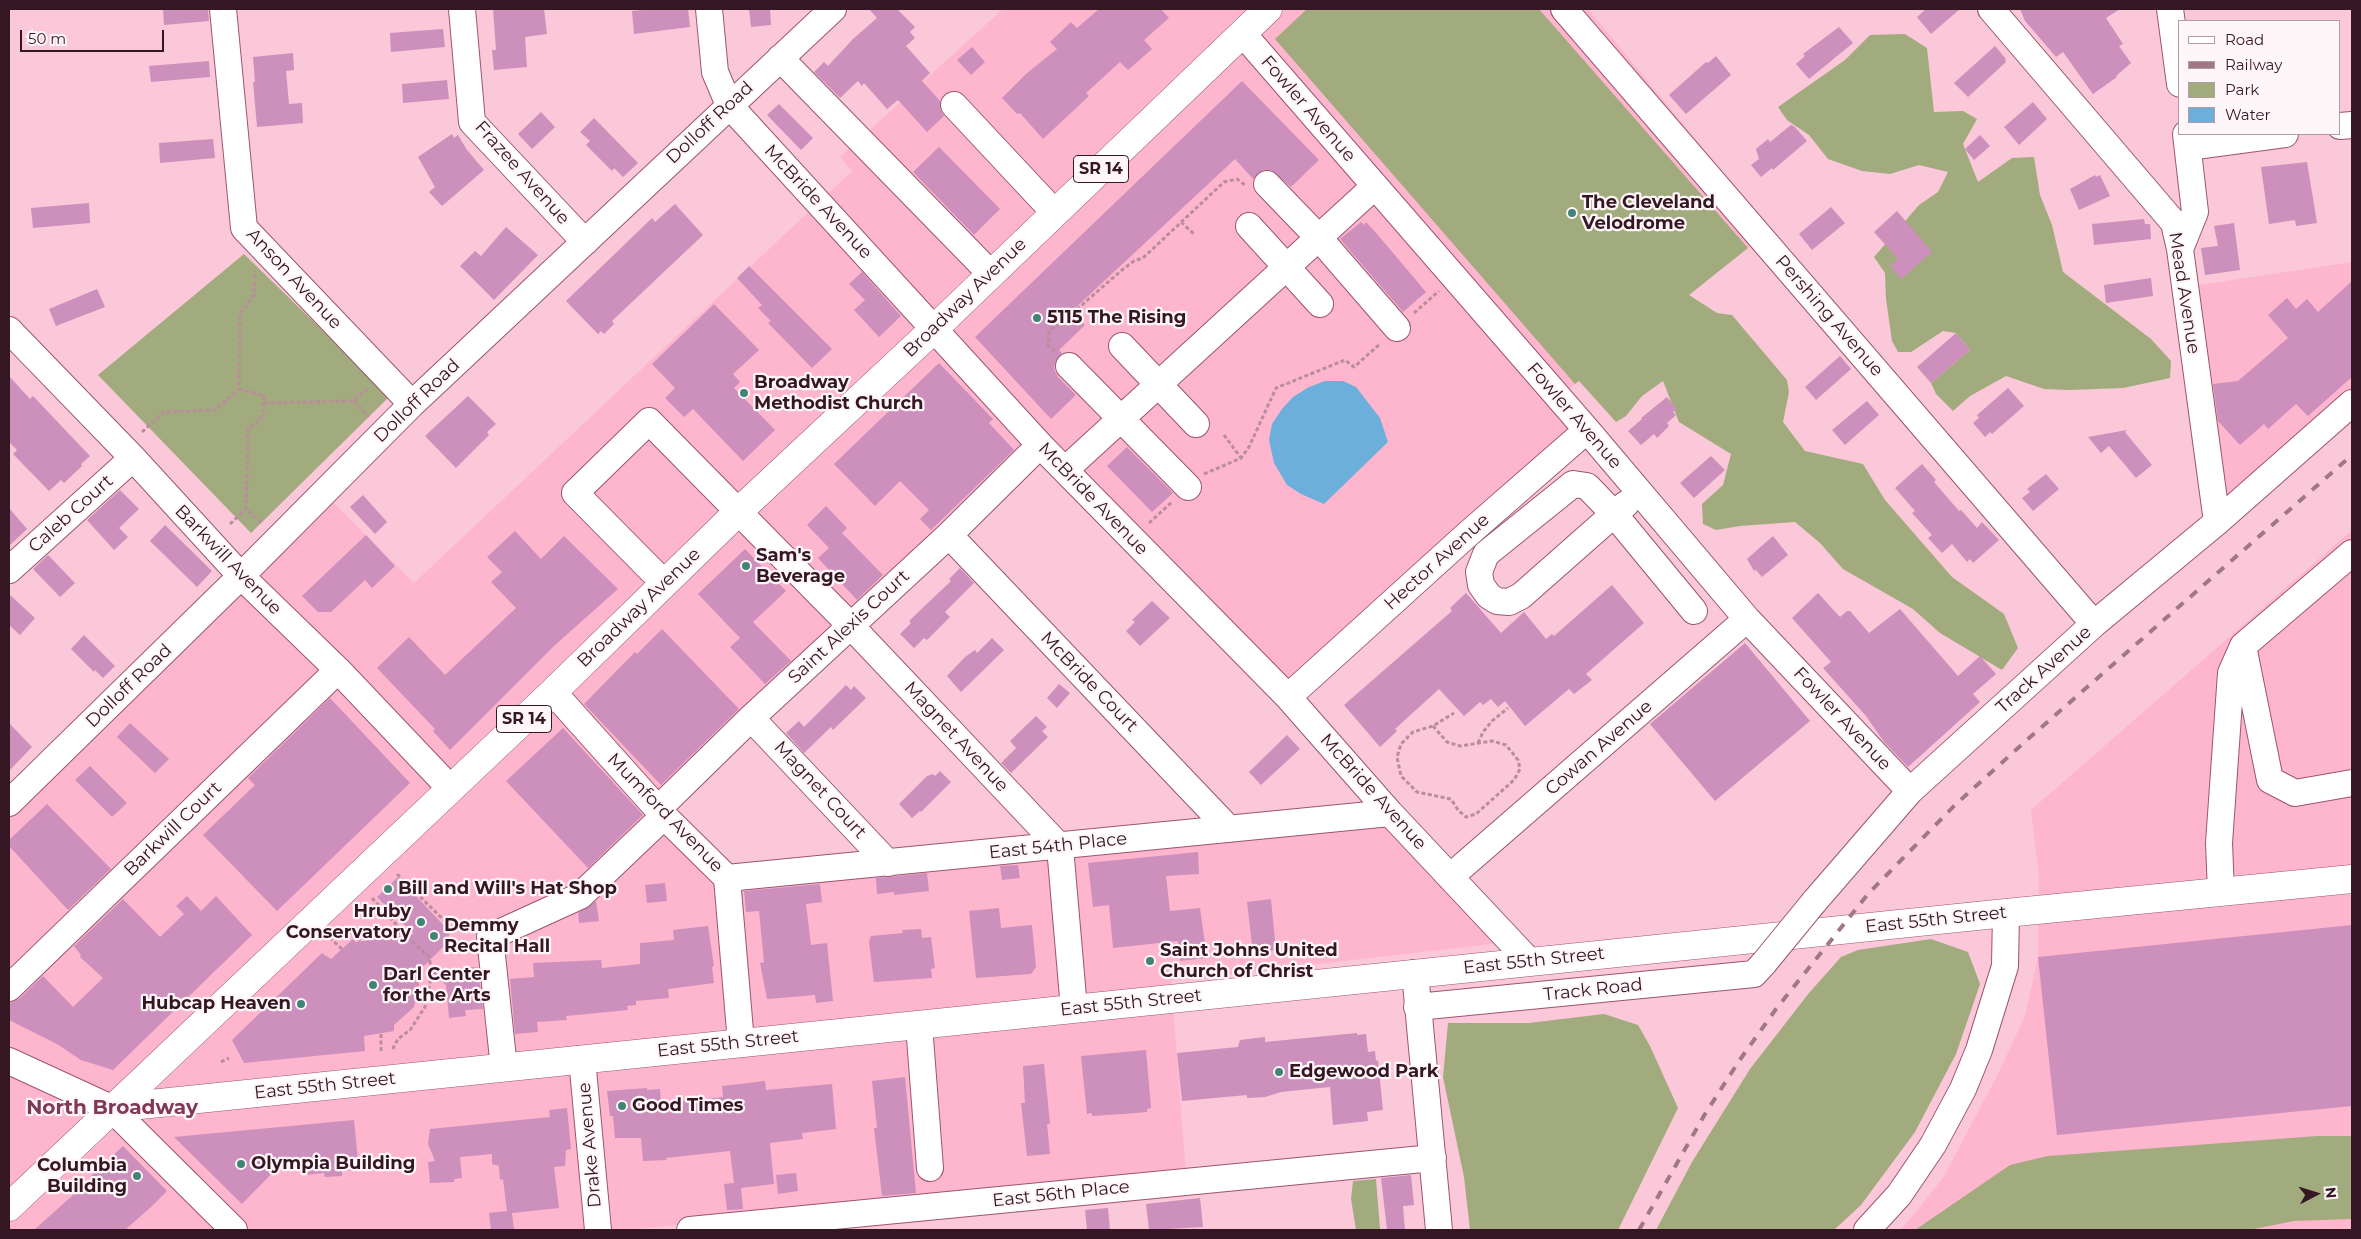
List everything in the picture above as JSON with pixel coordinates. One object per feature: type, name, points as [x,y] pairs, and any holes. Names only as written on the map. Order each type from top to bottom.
[{"type":"main road","name":"Broadway Avenue","points":[[9,1207],[111,1108],[553,692],[738,512],[934,329],[1268,9]]},
{"type":"main road","name":"East 55th Street","points":[[111,1108],[2352,879]]},
{"type":"street","name":"Anson Avenue","points":[[224,9],[244,228],[412,404]]},
{"type":"street","name":"Frazee Avenue","points":[[462,9],[472,122],[585,242]]},
{"type":"street","name":"McBride Avenue","points":[[709,9],[715,72],[729,105],[1040,445],[1288,697],[1390,813],[1530,962]]},
{"type":"street","name":"Dolloff Road","points":[[9,803],[241,576],[412,404],[833,9]]},
{"type":"street","name":"Pershing Avenue","points":[[1564,9],[2094,624]]},
{"type":"street","name":"Mead Avenue","points":[[1991,9],[2174,223],[2180,249],[2217,522]]},
{"type":"street","points":[[2170,9],[2178,69]]},
{"type":"street","name":"Fowler Avenue","points":[[1243,34],[1587,430],[1747,619],[1910,791]]},
{"type":"street","points":[[780,58],[991,274]]},
{"type":"street","points":[[954,104],[1055,213]]},
{"type":"street","points":[[2180,249],[2195,212],[2187,140],[2269,135]]},
{"type":"street","points":[[1258,186],[1319,238],[1398,328]]},
{"type":"street","points":[[1065,470],[1375,186]]},
{"type":"street","points":[[1249,226],[1320,304]]},
{"type":"street","name":"Barkwill Avenue","points":[[9,330],[133,458],[241,576],[338,670],[450,788]]},
{"type":"street","points":[[1122,346],[1196,424]]},
{"type":"street","points":[[1065,361],[1188,487]]},
{"type":"street","name":"Track Avenue","points":[[1764,963],[1910,791],[2094,624],[2217,522],[2352,403]]},
{"type":"street","name":"Magnet Avenue","points":[[664,583],[576,494],[649,421],[850,625],[1060,846]]},
{"type":"street","name":"Hector Avenue","points":[[1288,697],[1469,532],[1587,430]]},
{"type":"street","name":"Saint Alexis Court","points":[[504,1068],[490,937],[580,896],[751,718],[949,535],[1040,445]]},
{"type":"street","name":"Caleb Court","points":[[9,570],[133,458]]},
{"type":"street","points":[[1639,493],[1614,514],[1521,596],[1509,602],[1497,600],[1489,596],[1481,585],[1479,572],[1486,554],[1573,484],[1587,486],[1614,514],[1694,611]]},
{"type":"street","points":[[1469,532],[1486,554]]},
{"type":"street","name":"McBride Court","points":[[949,535],[1229,829]]},
{"type":"street","points":[[2220,892],[2219,843],[2232,673],[2243,646],[2352,553]]},
{"type":"street","name":"Cowan Avenue","points":[[1450,877],[1747,619]]},
{"type":"street","points":[[2243,646],[2270,780],[2295,793],[2352,784]]},
{"type":"street","name":"Barkwill Court","points":[[9,988],[338,670]]},
{"type":"street","name":"Mumford Avenue","points":[[553,692],[661,813],[727,878],[741,1043]]},
{"type":"street","name":"Magnet Court","points":[[751,718],[888,863]]},
{"type":"street","name":"East 54th Place","points":[[727,878],[1390,813]]},
{"type":"street","points":[[1060,846],[1074,1009]]},
{"type":"street","points":[[1866,1230],[1899,1195],[1933,1145],[1962,1089],[1979,1050],[2005,966],[2006,913]]},
{"type":"street","name":"Track Road","points":[[1417,1007],[1754,974],[1764,963]]},
{"type":"street","points":[[1415,974],[1440,1230]]},
{"type":"street","points":[[919,1025],[930,1168]]},
{"type":"street","name":"Drake Avenue","points":[[582,1059],[598,1230]]},
{"type":"street","points":[[9,1061],[111,1108],[234,1230]]},
{"type":"street","name":"East 56th Place","points":[[690,1230],[1433,1158]]},
{"type":"path","points":[[1065,361],[1048,344],[1048,332],[1122,270],[1134,261],[1143,258],[1224,182],[1237,179],[1258,186]]},
{"type":"path","points":[[1181,222],[1194,234]]},
{"type":"path","points":[[142,432],[164,412],[215,410],[240,389],[240,314],[254,295],[255,268]]},
{"type":"path","points":[[1224,435],[1242,458],[1249,447],[1274,390],[1285,383],[1345,360],[1354,367],[1441,289]]},
{"type":"path","points":[[264,403],[354,401],[374,382]]},
{"type":"path","points":[[230,524],[246,508],[248,428],[257,423],[264,414],[264,396],[240,389]]},
{"type":"path","points":[[354,401],[375,423]]},
{"type":"path","points":[[246,508],[265,526]]},
{"type":"path","points":[[1478,743],[1483,732],[1492,721],[1508,708]]},
{"type":"path","points":[[1433,726],[1447,742],[1460,746],[1492,741],[1506,746],[1518,760],[1520,769],[1514,780],[1476,814],[1466,817],[1458,810],[1451,799],[1417,792],[1401,776],[1397,757],[1401,744],[1413,732],[1433,726],[1454,713]]},
{"type":"path","points":[[397,874],[432,911],[454,930]]},
{"type":"path","points":[[372,898],[404,934],[429,957],[432,973],[425,1007],[410,1030],[398,1039],[392,1050]]},
{"type":"path","points":[[342,949],[330,938],[349,930],[373,928],[404,934]]},
{"type":"path","points":[[349,930],[360,941]]},
{"type":"path","points":[[381,1034],[381,1051]]},
{"type":"path","points":[[221,1062],[229,1058]]},
{"type":"shaded area","points":[[1003,9],[1588,9],[1771,230],[1567,390],[1597,424],[1272,699],[1038,461],[672,807],[733,868],[1376,806],[1500,943],[1171,981],[1186,1173],[626,1230],[9,1230],[9,786],[315,484],[414,583],[852,171],[840,157]]},
{"type":"shaded area","points":[[2352,262],[2352,403],[2217,522],[2222,492],[2199,285]]},
{"type":"shaded area","points":[[2352,530],[2352,1230],[1901,1230],[1943,1178],[1998,1074],[2025,1016],[2038,957],[2039,876],[2031,810]]},
{"type":"green space","points":[[1307,9],[1539,9],[1748,248],[1689,295],[1717,313],[1732,315],[1787,380],[1789,392],[1783,422],[1805,451],[1863,464],[1885,500],[1952,577],[2004,614],[2018,648],[2002,670],[1940,633],[1913,609],[1843,569],[1820,543],[1795,522],[1740,526],[1716,530],[1703,524],[1702,504],[1723,485],[1731,454],[1679,422],[1663,381],[1642,396],[1626,416],[1616,422],[1579,381],[1575,384],[1275,39]]},
{"type":"green space","points":[[1905,34],[1927,48],[1934,112],[1963,111],[1977,119],[1963,144],[1978,182],[2012,158],[2034,157],[2040,195],[2052,225],[2063,272],[2151,339],[2171,361],[2170,378],[2123,388],[2069,390],[2044,389],[2006,376],[1970,396],[1953,411],[1936,394],[1931,383],[1970,350],[1956,333],[1943,331],[1911,352],[1898,352],[1892,341],[1886,299],[1885,273],[1874,257],[1919,205],[1938,192],[1948,172],[1919,165],[1890,174],[1862,171],[1828,159],[1809,135],[1787,120],[1778,107],[1845,60],[1870,35]]},
{"type":"green space","points":[[244,254],[390,396],[251,533],[98,375]]},
{"type":"green space","points":[[1931,939],[1968,952],[1980,984],[1956,1054],[1915,1132],[1861,1205],[1834,1230],[1656,1230],[1692,1162],[1750,1069],[1809,993],[1841,957],[1858,950]]},
{"type":"green space","points":[[1604,1014],[1638,1025],[1650,1046],[1678,1108],[1618,1230],[1470,1230],[1464,1177],[1443,1077],[1448,1023],[1529,1023]]},
{"type":"green space","points":[[2317,1136],[2352,1136],[2352,1219],[2294,1221],[2249,1230],[1915,1230],[2010,1165],[2048,1156]]},
{"type":"green space","points":[[1376,1179],[1380,1229],[1356,1230],[1351,1199],[1353,1181]]},
{"type":"water","points":[[1325,381],[1343,381],[1356,387],[1380,418],[1388,442],[1324,504],[1301,494],[1287,485],[1274,463],[1269,440],[1272,424],[1293,397],[1309,387]]},
{"type":"building","points":[[163,9],[208,9],[209,21],[164,25]]},
{"type":"building","points":[[493,9],[544,9],[547,34],[525,37],[527,67],[494,70],[492,50],[496,50]]},
{"type":"building","points":[[688,9],[690,27],[634,34],[632,11]]},
{"type":"building","points":[[749,9],[770,9],[771,25],[751,27]]},
{"type":"building","points":[[869,9],[897,9],[915,27],[910,32],[915,38],[906,46],[930,73],[922,81],[940,101],[940,109],[944,116],[927,132],[898,100],[887,109],[864,83],[862,86],[858,81],[840,98],[814,72],[824,62],[828,66],[853,39],[877,18]]},
{"type":"building","points":[[1099,9],[1161,9],[1169,18],[1144,40],[1152,49],[1128,70],[1120,62],[1086,93],[1089,96],[1043,139],[1020,113],[1017,114],[1002,98],[1026,74],[1057,49],[1050,42],[1071,22],[1077,28]]},
{"type":"building","points":[[1926,9],[1960,9],[1931,34],[1917,17]]},
{"type":"building","points":[[2020,9],[2120,9],[2106,18],[2123,44],[2119,46],[2131,63],[2117,77],[2093,94],[2063,52],[2056,57],[2025,21]]},
{"type":"building","points":[[1839,27],[1853,43],[1809,79],[1796,64],[1805,56],[1803,54]]},
{"type":"building","points":[[443,29],[445,47],[391,52],[390,33]]},
{"type":"building","points":[[1995,46],[2006,59],[2006,62],[1968,97],[1954,83]]},
{"type":"building","points":[[972,47],[985,62],[971,75],[957,60]]},
{"type":"building","points":[[293,53],[294,70],[286,71],[289,104],[302,103],[303,123],[257,127],[253,57]]},
{"type":"building","points":[[1716,56],[1731,75],[1686,114],[1669,95],[1706,62],[1708,63]]},
{"type":"building","points":[[209,61],[210,77],[151,82],[149,66]]},
{"type":"building","points":[[447,80],[449,99],[403,103],[402,84]]},
{"type":"building","points":[[1242,81],[1319,160],[1291,187],[1271,170],[1263,170],[1253,179],[1235,159],[1072,311],[1085,325],[1059,350],[1062,353],[1055,362],[1054,369],[1058,377],[1076,395],[1051,419],[975,337]]},
{"type":"building","points":[[2033,102],[2047,119],[2019,145],[2004,127]]},
{"type":"building","points":[[779,104],[813,138],[801,150],[767,115]]},
{"type":"building","points":[[541,112],[555,127],[532,149],[518,134]]},
{"type":"building","points":[[594,118],[638,163],[623,177],[614,168],[612,171],[586,145],[590,141],[580,132]]},
{"type":"building","points":[[1791,125],[1807,141],[1773,170],[1772,168],[1761,177],[1751,165],[1759,159],[1756,149],[1768,139],[1770,142]]},
{"type":"building","points":[[452,134],[454,138],[458,135],[467,150],[484,170],[442,206],[429,192],[435,187],[418,157]]},
{"type":"building","points":[[1980,135],[1990,146],[1974,160],[1965,149]]},
{"type":"building","points":[[213,139],[215,158],[160,163],[159,143]]},
{"type":"building","points":[[939,147],[1000,209],[974,235],[913,172]]},
{"type":"building","points":[[2307,162],[2317,223],[2296,226],[2295,220],[2269,224],[2261,167]]},
{"type":"building","points":[[2095,175],[2096,177],[2100,175],[2110,196],[2079,210],[2070,189]]},
{"type":"building","points":[[89,203],[90,223],[33,228],[31,208]]},
{"type":"building","points":[[675,204],[703,235],[612,321],[614,324],[604,334],[601,331],[598,334],[566,301],[652,218],[655,222]]},
{"type":"building","points":[[1831,207],[1845,223],[1812,250],[1799,234]]},
{"type":"building","points":[[1897,211],[1932,252],[1901,279],[1890,266],[1898,259],[1874,232]]},
{"type":"building","points":[[2144,219],[2145,224],[2150,224],[2151,239],[2094,245],[2092,224]]},
{"type":"building","points":[[1361,222],[1364,225],[1366,222],[1426,292],[1403,312],[1340,239]]},
{"type":"building","points":[[2234,223],[2240,270],[2205,275],[2201,248],[2218,246],[2214,226]]},
{"type":"building","points":[[506,227],[538,255],[494,300],[460,266],[475,251],[481,256]]},
{"type":"building","points":[[749,266],[832,349],[812,368],[768,323],[771,321],[758,308],[762,305],[737,278]]},
{"type":"building","points":[[862,272],[901,316],[879,337],[854,310],[865,300],[849,284]]},
{"type":"building","points":[[2151,278],[2153,296],[2106,303],[2104,285]]},
{"type":"building","points":[[2352,281],[2352,377],[2308,416],[2296,404],[2268,429],[2264,424],[2240,445],[2218,421],[2213,384],[2238,381],[2288,338],[2268,315],[2287,298],[2296,309],[2307,299],[2318,312]]},
{"type":"building","points":[[97,289],[105,307],[56,326],[49,309]]},
{"type":"building","points":[[714,304],[759,350],[733,374],[740,382],[734,388],[775,430],[743,461],[693,409],[684,417],[665,398],[675,388],[652,364]]},
{"type":"building","points":[[1956,333],[1970,350],[1931,383],[1917,367]]},
{"type":"building","points":[[1840,356],[1851,369],[1816,400],[1805,387]]},
{"type":"building","points":[[939,363],[993,419],[989,423],[1014,450],[931,530],[920,519],[929,510],[900,481],[875,506],[834,464]]},
{"type":"building","points":[[9,376],[30,399],[33,396],[90,456],[64,483],[61,480],[49,491],[13,454],[17,450],[9,442]]},
{"type":"building","points":[[2008,388],[2024,406],[1992,434],[1990,432],[1985,437],[1973,423],[1979,418],[1977,415]]},
{"type":"building","points":[[468,396],[496,424],[487,432],[489,435],[456,468],[425,436]]},
{"type":"building","points":[[1667,397],[1677,409],[1673,412],[1676,415],[1667,423],[1669,426],[1657,438],[1654,434],[1641,445],[1628,431]]},
{"type":"building","points":[[1867,401],[1879,415],[1845,445],[1832,430]]},
{"type":"building","points":[[2127,430],[2125,432],[2152,465],[2136,478],[2109,446],[2101,453],[2088,437]]},
{"type":"building","points":[[1127,447],[1173,493],[1152,512],[1107,466]]},
{"type":"building","points":[[1711,456],[1725,470],[1694,498],[1680,483]]},
{"type":"building","points":[[1922,464],[1936,480],[1934,482],[1959,511],[1961,510],[1977,528],[1982,522],[1999,540],[1973,563],[1970,559],[1967,562],[1952,544],[1942,553],[1928,538],[1932,535],[1912,513],[1915,511],[1895,488]]},
{"type":"building","points":[[2046,474],[2059,489],[2033,511],[2022,498],[2030,492],[2027,489]]},
{"type":"building","points":[[120,490],[139,509],[119,528],[128,537],[114,550],[87,520]]},
{"type":"building","points":[[363,495],[387,522],[375,534],[350,507]]},
{"type":"building","points":[[826,506],[847,528],[842,533],[883,575],[857,600],[818,558],[829,548],[807,525]]},
{"type":"building","points":[[9,508],[27,529],[9,546]]},
{"type":"building","points":[[165,525],[212,571],[197,587],[150,541]]},
{"type":"building","points":[[515,531],[541,559],[564,536],[618,589],[554,646],[450,750],[433,731],[435,729],[377,668],[409,637],[445,675],[516,608],[491,582],[502,572],[487,557]]},
{"type":"building","points":[[366,535],[395,566],[372,588],[365,580],[331,612],[318,612],[302,596]]},
{"type":"building","points":[[1773,536],[1788,555],[1762,577],[1756,570],[1754,571],[1747,559]]},
{"type":"building","points":[[745,549],[786,591],[753,622],[791,661],[765,684],[730,647],[740,638],[698,594]]},
{"type":"building","points":[[48,555],[75,583],[60,597],[33,569]]},
{"type":"building","points":[[960,568],[974,583],[945,612],[950,617],[927,640],[924,638],[914,648],[900,634],[911,623],[909,621],[951,581],[949,579]]},
{"type":"building","points":[[1612,585],[1644,623],[1586,674],[1592,680],[1574,694],[1569,689],[1525,726],[1505,701],[1498,707],[1491,699],[1483,705],[1480,702],[1464,716],[1439,689],[1395,729],[1397,731],[1380,747],[1344,705],[1452,611],[1450,608],[1466,593],[1501,633],[1524,612],[1546,639],[1552,634],[1554,636]]},
{"type":"building","points":[[1818,593],[1840,617],[1847,611],[1850,611],[1869,633],[1900,609],[1958,676],[1980,656],[1996,674],[1973,694],[1980,702],[1908,767],[1884,742],[1866,716],[1823,668],[1831,662],[1792,618]]},
{"type":"building","points":[[9,594],[35,618],[20,635],[9,625]]},
{"type":"building","points":[[1152,601],[1170,618],[1140,646],[1126,631],[1135,622],[1132,620]]},
{"type":"building","points":[[662,629],[739,709],[661,785],[584,704],[635,652],[637,654]]},
{"type":"building","points":[[84,635],[115,666],[103,678],[95,670],[94,672],[71,649]]},
{"type":"building","points":[[992,638],[1004,650],[961,692],[947,676],[965,657],[975,650],[977,653]]},
{"type":"building","points":[[1745,643],[1810,721],[1715,801],[1650,724]]},
{"type":"building","points":[[1059,684],[1070,693],[1057,708],[1047,698]]},
{"type":"building","points":[[846,685],[851,690],[854,686],[866,698],[833,730],[831,727],[804,753],[786,733],[799,721],[804,727]]},
{"type":"building","points":[[330,698],[410,783],[277,911],[203,835],[255,785],[248,778]]},
{"type":"building","points":[[1036,716],[1047,727],[1042,731],[1048,737],[1011,773],[1001,763],[1016,748],[1010,741]]},
{"type":"building","points":[[9,723],[32,747],[9,771]]},
{"type":"building","points":[[130,723],[169,759],[155,773],[117,737]]},
{"type":"building","points":[[563,728],[643,815],[588,868],[506,781]]},
{"type":"building","points":[[1287,735],[1300,749],[1261,785],[1249,772]]},
{"type":"building","points":[[90,766],[127,803],[112,817],[75,780]]},
{"type":"building","points":[[940,771],[951,782],[921,812],[912,818],[899,804],[927,776],[933,774],[935,776]]},
{"type":"building","points":[[47,804],[111,869],[68,910],[9,846],[9,840]]},
{"type":"building","points":[[1198,852],[1199,874],[1166,876],[1170,911],[1200,908],[1207,958],[1180,961],[1178,941],[1113,948],[1109,905],[1093,907],[1088,863]]},
{"type":"building","points":[[1018,865],[1020,878],[1002,880],[1000,866]]},
{"type":"building","points":[[927,873],[929,891],[894,895],[894,892],[877,894],[876,878]]},
{"type":"building","points":[[398,877],[450,932],[446,944],[419,971],[422,971],[414,1007],[394,1025],[394,1031],[364,1036],[365,1051],[244,1063],[232,1040],[322,953],[331,959],[353,939],[356,942],[414,934],[377,897]]},
{"type":"building","points":[[665,883],[667,901],[647,903],[645,885]]},
{"type":"building","points":[[820,884],[822,902],[806,904],[811,945],[827,943],[833,1001],[816,1003],[815,995],[767,999],[760,963],[764,962],[759,911],[746,912],[744,891]]},
{"type":"building","points":[[187,896],[201,911],[216,896],[252,935],[113,1070],[81,1060],[57,1044],[9,1020],[9,1003],[19,999],[43,976],[73,1007],[103,978],[80,957],[81,955],[74,946],[123,899],[160,937],[184,914],[176,906]]},
{"type":"building","points":[[1271,899],[1276,950],[1253,953],[1247,902]]},
{"type":"building","points":[[596,901],[599,921],[579,923],[578,913]]},
{"type":"building","points":[[999,908],[1001,928],[1032,925],[1036,967],[1031,974],[976,978],[969,911]]},
{"type":"building","points":[[2352,925],[2352,1106],[2057,1135],[2038,957]]},
{"type":"building","points":[[708,926],[714,966],[712,967],[714,983],[668,989],[669,998],[636,1001],[636,1005],[627,1006],[628,1010],[566,1016],[567,1020],[537,1022],[538,1032],[515,1034],[510,979],[534,977],[533,963],[601,960],[602,968],[640,964],[640,943],[674,940],[673,930]]},
{"type":"building","points":[[921,929],[922,938],[931,937],[935,968],[931,969],[932,978],[874,982],[869,942],[871,936],[903,933],[902,930]]},
{"type":"building","points":[[478,967],[483,1009],[465,1010],[466,1016],[449,1018],[446,985],[429,970]]},
{"type":"building","name":"Edgewood Park","points":[[1357,1033],[1357,1035],[1366,1034],[1368,1052],[1375,1051],[1376,1061],[1378,1060],[1383,1110],[1367,1112],[1368,1121],[1333,1125],[1330,1087],[1281,1092],[1265,1097],[1247,1098],[1247,1095],[1182,1101],[1177,1053],[1238,1047],[1240,1040],[1265,1037],[1265,1042]]},
{"type":"building","points":[[1146,1050],[1151,1108],[1147,1109],[1147,1112],[1092,1116],[1092,1113],[1087,1114],[1081,1056]]},
{"type":"building","points":[[1044,1064],[1050,1124],[1047,1124],[1050,1154],[1027,1156],[1021,1103],[1025,1103],[1023,1066]]},
{"type":"building","points":[[905,1077],[916,1193],[882,1196],[874,1128],[877,1128],[872,1081]]},
{"type":"building","points":[[765,1081],[766,1090],[832,1084],[836,1129],[802,1133],[803,1139],[770,1143],[774,1184],[741,1188],[743,1209],[727,1210],[724,1184],[734,1183],[730,1151],[666,1158],[667,1160],[643,1161],[641,1138],[615,1138],[613,1116],[610,1116],[607,1091],[660,1089],[661,1104],[723,1097],[722,1086]]},
{"type":"building","points":[[567,1108],[571,1149],[566,1150],[565,1166],[554,1167],[559,1208],[512,1213],[514,1230],[491,1230],[489,1213],[507,1211],[503,1179],[500,1180],[499,1166],[492,1164],[492,1154],[460,1157],[462,1178],[454,1179],[454,1182],[430,1183],[428,1162],[435,1161],[428,1144],[430,1129],[550,1117],[549,1110]]},
{"type":"building","name":"Olympia Building","points":[[354,1120],[359,1170],[342,1171],[342,1176],[325,1177],[324,1173],[305,1175],[287,1158],[242,1204],[174,1137]]},
{"type":"building","points":[[123,1146],[167,1191],[151,1207],[125,1230],[34,1230],[92,1178],[90,1177]]},
{"type":"building","points":[[796,1173],[798,1191],[778,1194],[776,1175]]},
{"type":"building","points":[[1411,1175],[1414,1205],[1403,1206],[1405,1230],[1387,1230],[1381,1178]]},
{"type":"building","points":[[1200,1198],[1203,1227],[1149,1230],[1146,1204]]},
{"type":"building","points":[[1108,1208],[1110,1230],[1087,1230],[1085,1210]]},
{"type":"railway","points":[[1639,1230],[1705,1114],[1739,1061],[1776,1009],[1868,894],[1955,805],[2352,455]]},
{"type":"place","name":"The Cleveland Velodrome","points":[[1572,213]]},
{"type":"place","name":"5115 The Rising","points":[[1037,318]]},
{"type":"place","name":"Broadway Methodist Church","points":[[744,393]]},
{"type":"place","name":"Sam's Beverage","points":[[746,566]]},
{"type":"place","name":"Bill and Will's Hat Shop","points":[[388,889]]},
{"type":"place","name":"Hruby Conservatory","points":[[421,922]]},
{"type":"place","name":"Demmy Recital Hall","points":[[434,936]]},
{"type":"place","name":"Saint Johns United Church of Christ","points":[[1150,961]]},
{"type":"place","name":"Darl Center for the Arts","points":[[373,985]]},
{"type":"place","name":"Hubcap Heaven","points":[[301,1004]]},
{"type":"place","name":"Edgewood Park","points":[[1279,1072]]},
{"type":"place","name":"Good Times","points":[[622,1106]]},
{"type":"place","name":"Olympia Building","points":[[241,1164]]},
{"type":"place","name":"Columbia Building","points":[[137,1176]]},
{"type":"district","name":"North Broadway","points":[[112,1108]]}]
